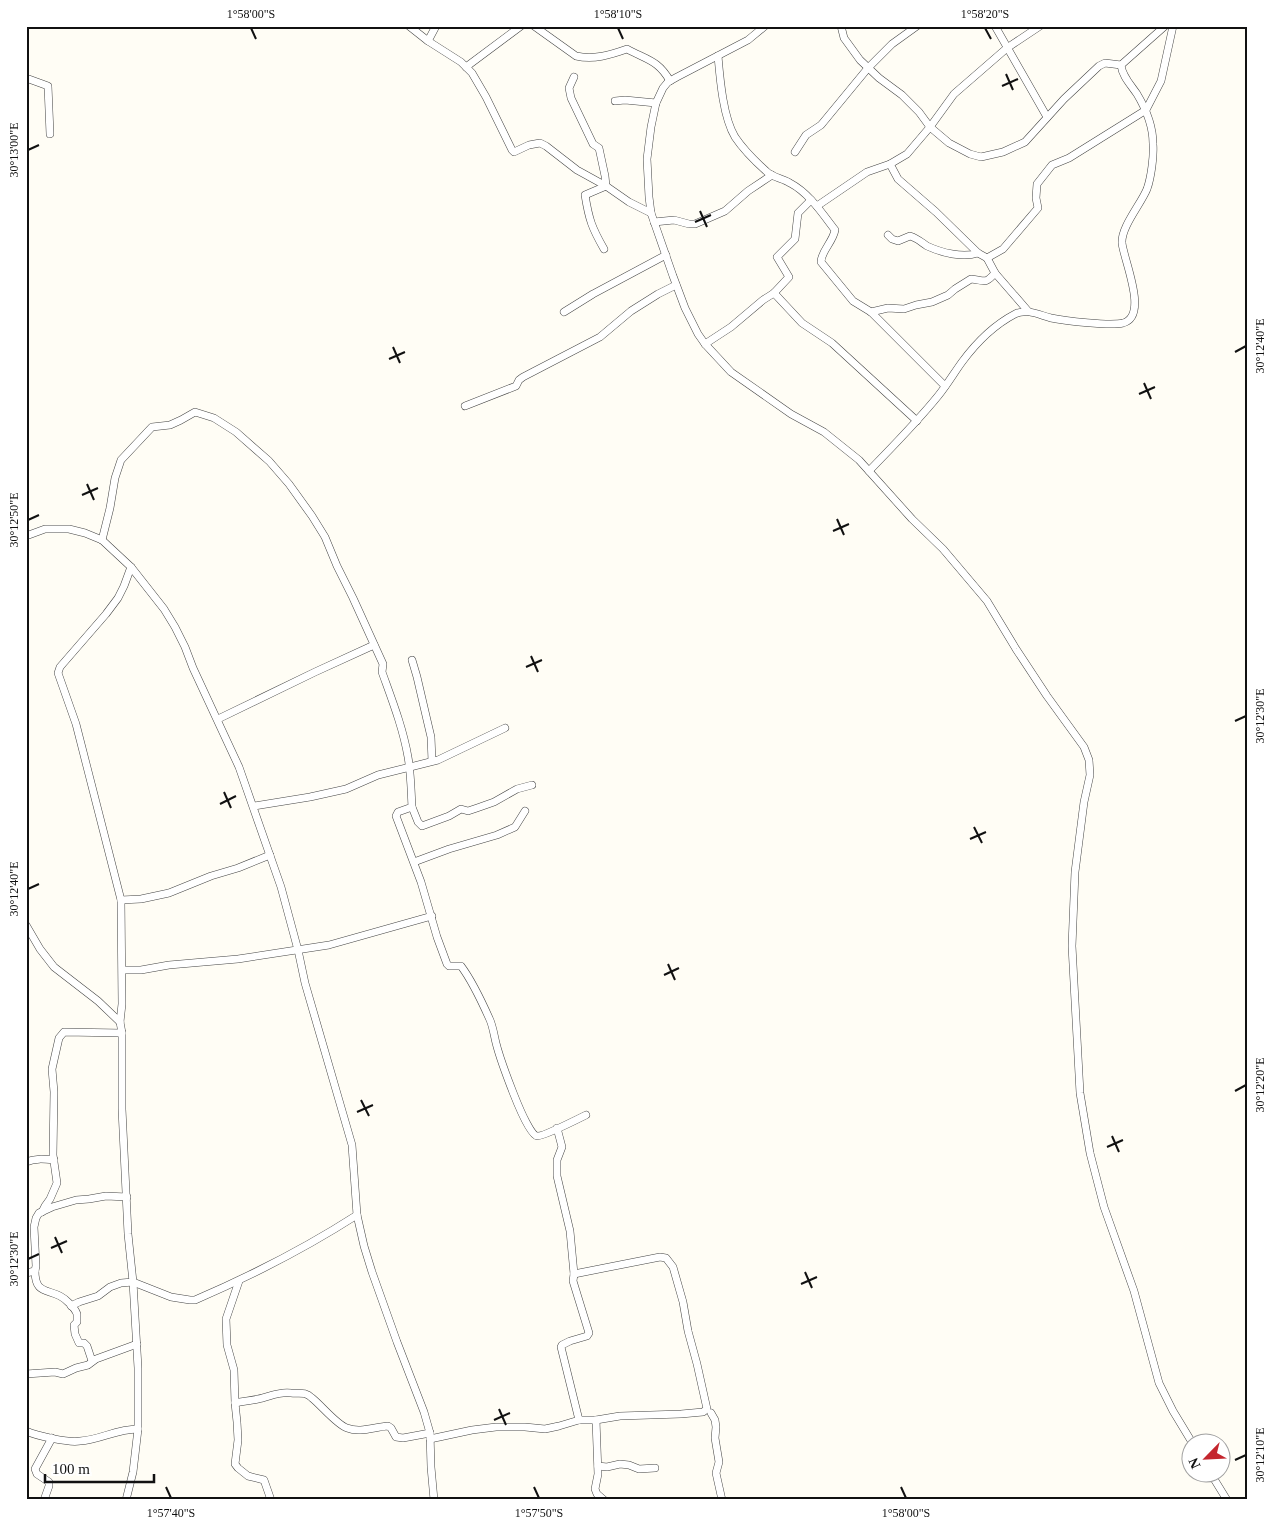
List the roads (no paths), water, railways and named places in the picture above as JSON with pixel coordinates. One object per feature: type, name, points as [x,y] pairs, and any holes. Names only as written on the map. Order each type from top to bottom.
[{"type":"street","points":[[409,26],[428,41],[461,62],[472,73],[514,152],[529,145],[540,143],[577,170],[606,186],[629,202],[651,212]]},
{"type":"street","points":[[428,41],[436,26]]},
{"type":"street","points":[[466,67],[521,26]]},
{"type":"street","points":[[534,26],[576,56],[609,55],[627,49],[651,60],[664,70],[670,81]]},
{"type":"street","points":[[765,26],[748,40],[670,81],[663,88],[656,103],[647,159],[651,212],[688,315],[705,344],[731,372],[791,414],[824,432],[859,460],[912,519],[943,549],[987,601],[1047,696],[1084,747],[1089,760],[1090,775],[1084,802],[1075,872],[1072,946],[1080,1093],[1090,1153],[1102,1198],[1134,1291],[1159,1383],[1187,1434]]},
{"type":"street","points":[[841,26],[844,38],[860,60],[902,94],[930,127],[970,154],[982,157],[1003,152],[1025,142],[1064,99],[1099,66],[1106,63],[1121,65],[1166,26]]},
{"type":"street","points":[[795,152],[806,135],[821,125],[868,68],[892,44],[917,26]]},
{"type":"street","points":[[995,26],[1047,117]]},
{"type":"street","points":[[817,206],[867,172],[890,164],[907,154],[954,94],[1007,48],[1040,26]]},
{"type":"street","points":[[988,258],[1003,250],[1038,208],[1036,184],[1052,165],[1069,158],[1146,110],[1161,81],[1173,26]]},
{"type":"street","points":[[718,56],[725,106],[730,126],[736,138],[772,175],[790,182],[811,200],[835,230],[821,262],[853,300],[870,312],[945,386]]},
{"type":"street","points":[[869,471],[917,421],[976,344],[1018,312],[1028,311],[1052,318],[1112,324],[1131,319],[1134,300],[1130,272],[1122,241],[1125,229],[1148,187],[1153,144],[1146,110],[1124,76],[1121,65]]},
{"type":"street","points":[[574,77],[569,88],[571,98],[593,144],[599,148],[606,186]]},
{"type":"street","points":[[26,78],[48,86],[50,134]]},
{"type":"street","points":[[615,101],[656,103]]},
{"type":"street","points":[[890,164],[898,180],[936,212],[978,253],[988,258],[995,273],[1028,311]]},
{"type":"street","points":[[654,222],[674,220],[695,224],[725,211],[748,191],[772,175]]},
{"type":"street","points":[[604,249],[590,223],[585,195],[606,186]]},
{"type":"street","points":[[705,344],[732,327],[774,293],[789,277],[776,257],[795,239],[798,213],[811,200]]},
{"type":"street","points":[[888,235],[898,241],[910,236],[920,239],[926,245],[945,252],[972,255],[978,253]]},
{"type":"street","points":[[564,312],[593,294],[666,255]]},
{"type":"street","points":[[870,312],[888,308],[904,309],[932,302],[948,295],[971,279],[984,282],[995,273]]},
{"type":"street","points":[[465,406],[516,386],[519,380],[600,337],[631,311],[676,285]]},
{"type":"street","points":[[774,293],[802,323],[832,343],[917,421]]},
{"type":"street","points":[[102,540],[110,508],[114,478],[121,460],[138,441],[152,427],[170,425],[195,412],[214,418],[236,432],[269,461],[289,484],[325,537],[383,664],[382,672],[403,736],[409,767],[412,807],[418,822],[422,826],[461,809],[468,811],[494,802],[517,788],[532,785]]},
{"type":"street","points":[[26,536],[45,530],[69,529],[102,540],[131,567],[159,602],[175,627],[239,766],[281,887],[305,983],[352,1144],[357,1215],[372,1272],[404,1361],[419,1396],[430,1436],[434,1500]]},
{"type":"street","points":[[126,1500],[133,1472],[138,1429],[138,1368],[128,1234],[122,1109],[122,1033],[120,1022],[123,970],[121,900],[76,724],[58,673],[60,667],[118,598],[131,567]]},
{"type":"street","points":[[218,720],[374,645]]},
{"type":"street","points":[[412,660],[428,720],[432,761]]},
{"type":"street","points":[[254,806],[310,797],[346,788],[378,775],[444,757],[505,728]]},
{"type":"street","points":[[412,807],[398,812],[396,816],[432,916],[436,937],[446,964],[449,966],[461,966],[491,1023],[512,1093],[530,1130],[537,1137],[586,1115]]},
{"type":"street","points":[[414,862],[449,849],[497,835],[515,827],[522,819],[525,811]]},
{"type":"street","points":[[121,900],[141,899],[169,893],[270,855]]},
{"type":"street","points":[[123,970],[141,970],[169,965],[238,959],[329,945],[432,916]]},
{"type":"street","points":[[26,925],[40,949],[54,967],[98,1000],[120,1022]]},
{"type":"street","points":[[42,1212],[57,1183],[54,1160],[52,1069],[59,1038],[64,1032],[122,1033]]},
{"type":"street","points":[[558,1128],[562,1147],[557,1160],[557,1176],[570,1231],[573,1281],[589,1333],[587,1336],[565,1343],[562,1347],[579,1420]]},
{"type":"street","points":[[26,1162],[37,1159],[54,1160]]},
{"type":"street","points":[[92,1361],[87,1346],[78,1341],[74,1325],[77,1322],[77,1314],[60,1296],[43,1290],[37,1284],[35,1277],[34,1227],[39,1214],[52,1207],[76,1200],[106,1196],[127,1197]]},
{"type":"street","points":[[71,1306],[98,1296],[110,1287],[121,1283],[133,1282],[171,1297],[195,1300],[239,1281],[300,1250],[357,1215]]},
{"type":"street","points":[[235,1403],[286,1391],[290,1393],[299,1392],[313,1398],[318,1405],[344,1428],[357,1431],[388,1426],[396,1437],[403,1438],[496,1427],[545,1429],[579,1420],[596,1420],[620,1416],[681,1414],[703,1412],[707,1409],[683,1302],[673,1268],[666,1258],[660,1257],[574,1274]]},
{"type":"street","points":[[26,1273],[35,1271]]},
{"type":"street","points":[[239,1281],[226,1318],[227,1344],[234,1370],[238,1440],[235,1464],[248,1476],[264,1480],[271,1500]]},
{"type":"street","points":[[26,1374],[55,1372],[63,1374],[136,1344]]},
{"type":"street","points":[[711,1413],[715,1420],[715,1438],[719,1462],[716,1473],[722,1500]]},
{"type":"street","points":[[596,1420],[598,1466],[595,1489],[597,1494],[604,1500]]},
{"type":"street","points":[[26,1431],[37,1436],[80,1442],[119,1431],[138,1429]]},
{"type":"street","points":[[44,1500],[49,1482],[37,1474],[35,1469],[52,1438]]},
{"type":"street","points":[[598,1466],[607,1467],[620,1464],[629,1465],[639,1470],[655,1468]]},
{"type":"street","points":[[1218,1484],[1227,1500]]}]
